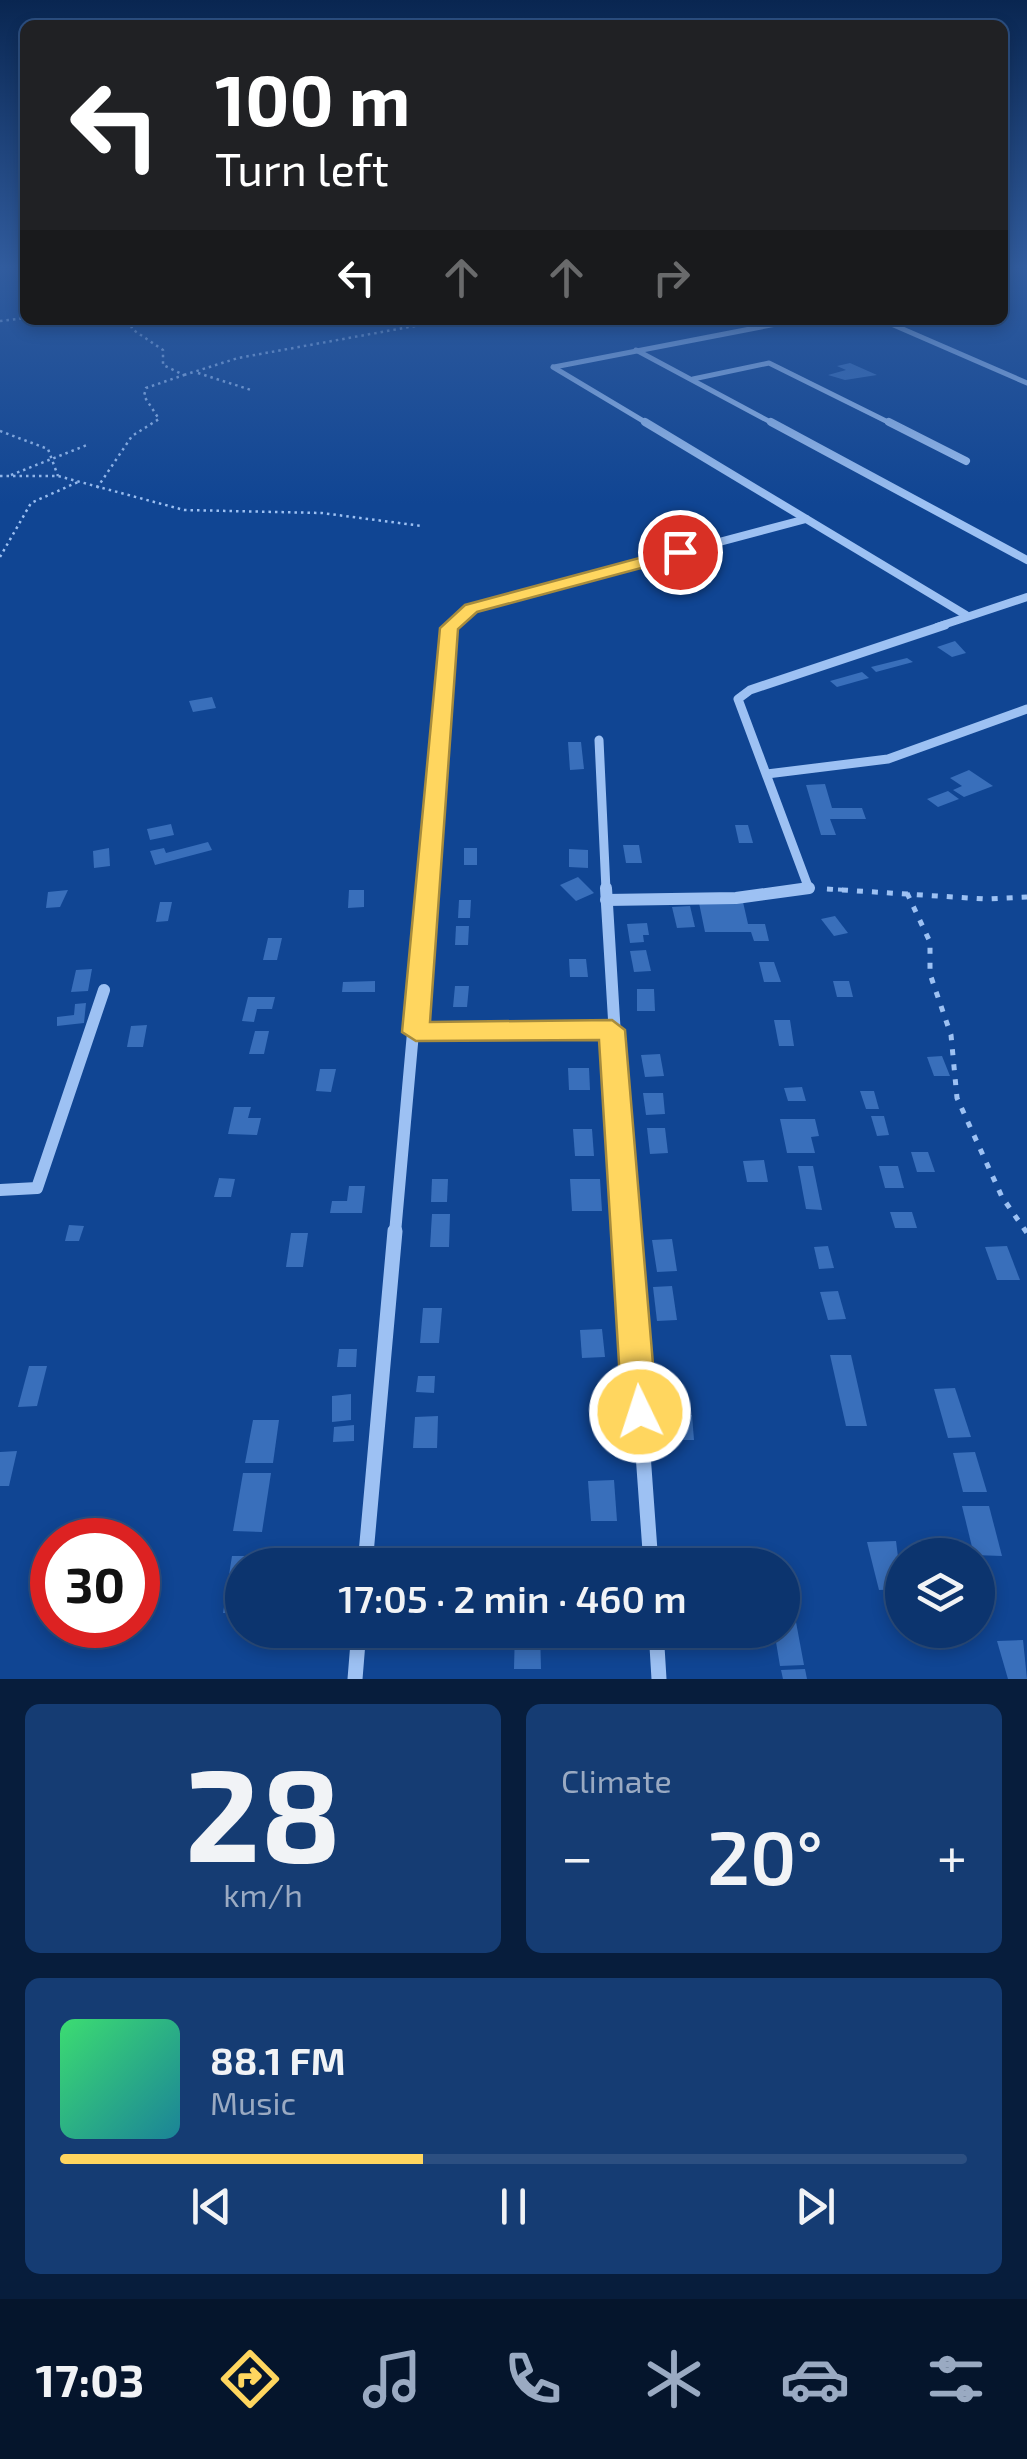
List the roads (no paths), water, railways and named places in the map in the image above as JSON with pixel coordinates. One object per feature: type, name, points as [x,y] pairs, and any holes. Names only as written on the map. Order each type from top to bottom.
[{"type":"street","points":[[650,347],[553,367],[966,615]]},
{"type":"street","points":[[946,347],[1027,382]]},
{"type":"street","points":[[636,350],[1027,560]]},
{"type":"street","points":[[693,379],[769,363],[966,461]]},
{"type":"street","points":[[367,1548],[416,1032],[448,637],[454,620],[471,608],[806,519]]},
{"type":"street","points":[[606,900],[736,898],[810,888],[768,774],[738,707],[740,695],[1027,597]]},
{"type":"street","points":[[768,774],[888,759],[1027,708]]},
{"type":"street","points":[[599,740],[612,1030],[650,1548]]},
{"type":"street","points":[[0,1190],[36,1188],[104,990]]},
{"type":"street","points":[[416,1032],[612,1030]]},
{"type":"street","points":[[354,1679],[357,1648]]},
{"type":"street","points":[[657,1648],[659,1679]]}]
